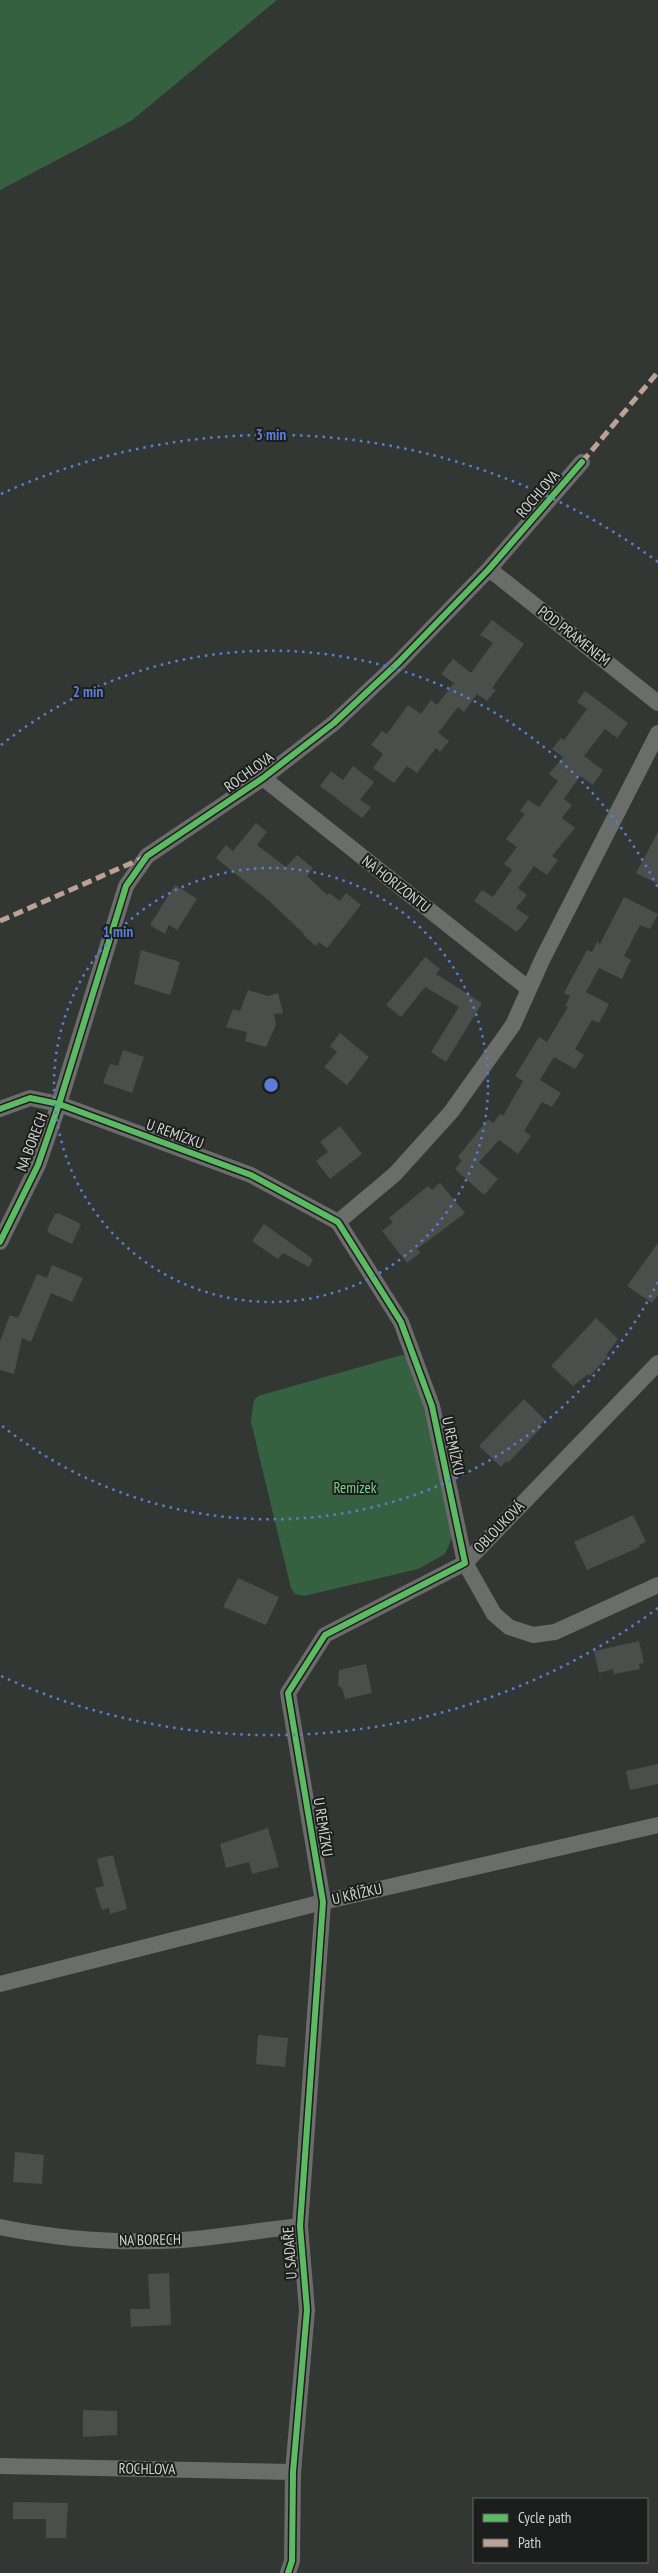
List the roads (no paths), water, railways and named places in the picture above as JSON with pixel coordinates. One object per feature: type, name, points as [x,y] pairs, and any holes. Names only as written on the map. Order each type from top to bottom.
[{"type":"street","name":"ROCHLOVA","points":[[59,1104],[126,886],[147,856],[263,778],[334,723],[398,663],[489,569],[582,462]]},
{"type":"street","name":"POD PRAMENEM","points":[[489,569],[658,703]]},
{"type":"street","points":[[338,1222],[395,1174],[452,1112],[513,1024],[658,732]]},
{"type":"street","name":"NA HORIZONTU","points":[[263,778],[529,989]]},
{"type":"street","points":[[0,1109],[30,1098],[59,1104]]},
{"type":"street","name":"U REMÍZKU","points":[[59,1104],[250,1175],[338,1222],[401,1322],[432,1406],[465,1562],[325,1635],[288,1693],[323,1902]]},
{"type":"street","name":"NA BORECH","points":[[0,1242],[38,1165],[59,1104]]},
{"type":"street","name":"OBLOUKOVÁ","points":[[658,1362],[465,1562],[494,1614],[509,1627],[532,1635],[555,1632],[658,1585]]},
{"type":"street","name":"U KŘÍŽKU","points":[[0,1984],[323,1902],[658,1825]]},
{"type":"street","name":"U SADAŘE","points":[[288,2573],[292,2561],[293,2472],[307,2310],[300,2226],[323,1902]]},
{"type":"street","name":"NA BORECH","points":[[0,2227],[51,2237],[118,2242],[183,2240],[300,2226]]},
{"type":"street","name":"ROCHLOVA","points":[[0,2466],[293,2472]]},
{"type":"park label","name":"Remízek","points":[[355,1488]]}]
